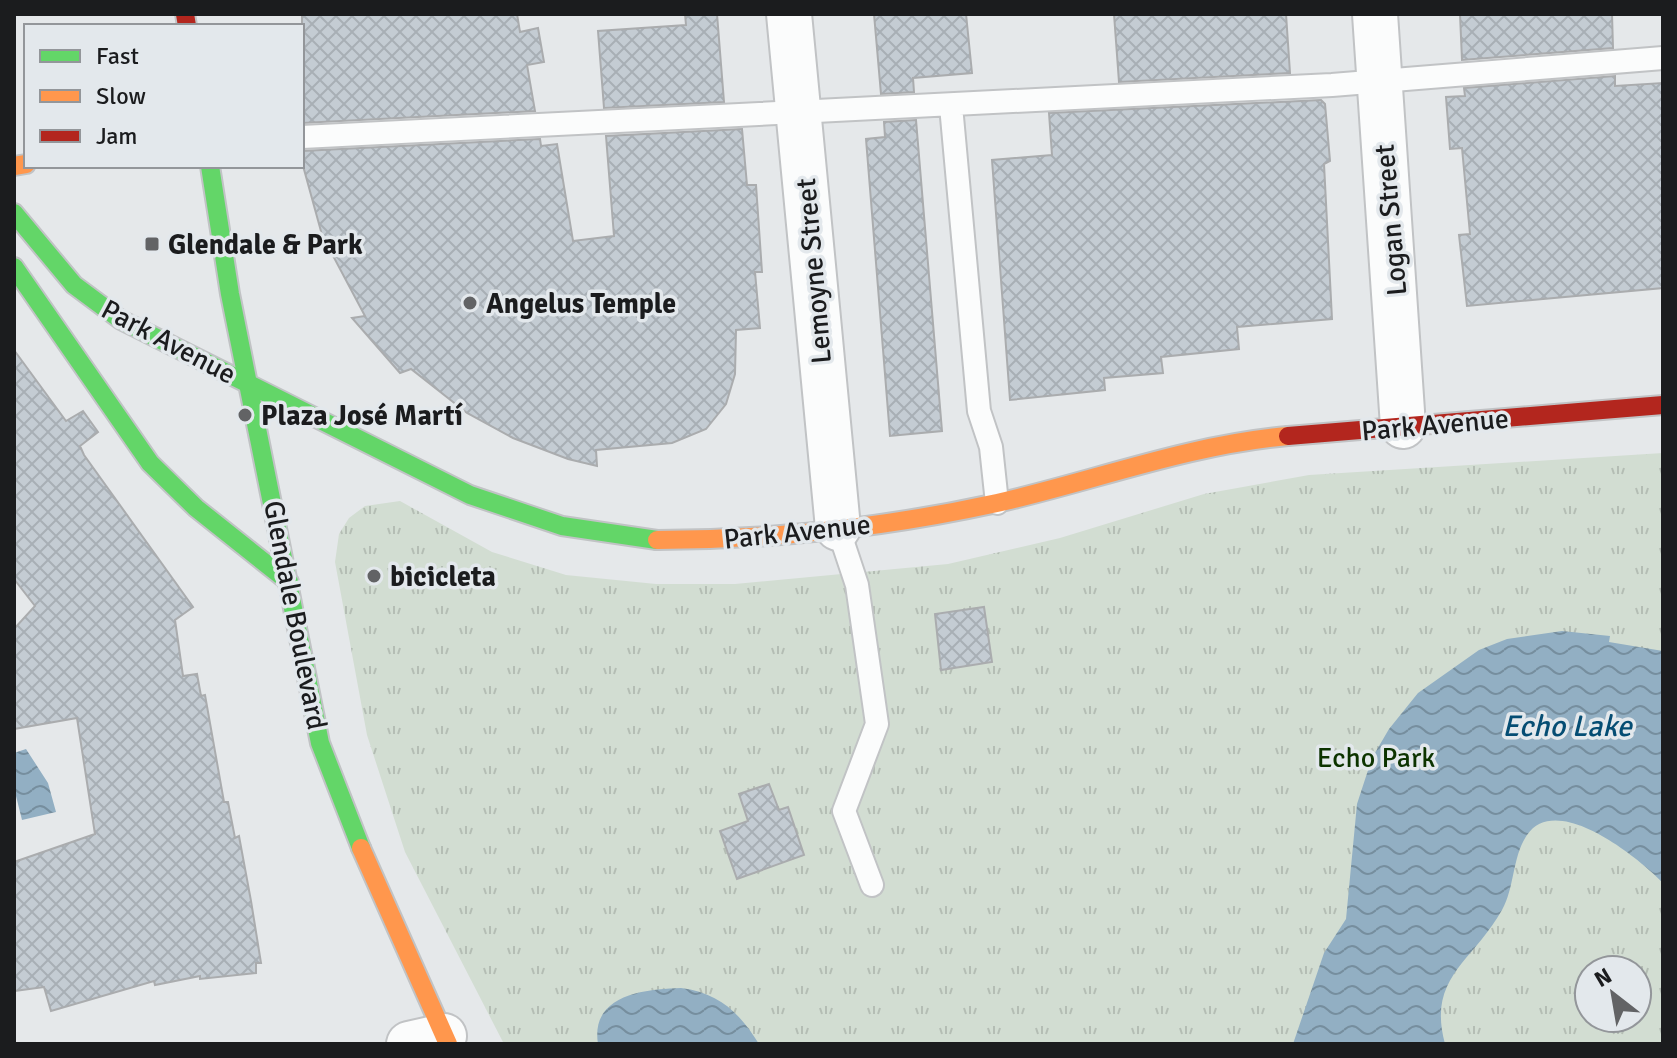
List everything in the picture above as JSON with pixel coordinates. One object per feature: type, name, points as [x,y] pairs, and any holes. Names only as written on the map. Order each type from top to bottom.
[{"type":"street","name":"Lemoyne Street","points":[[789,14],[838,528]]},
{"type":"street","name":"Logan Street","points":[[1375,14],[1403,426]]},
{"type":"street","name":"Glendale Boulevard","points":[[210,168],[248,384],[320,743],[434,1041]]},
{"type":"street","name":"Park Avenue","points":[[14,213],[74,285],[109,312],[470,495],[562,526],[639,540],[721,540],[838,528],[997,503],[1153,459],[1280,437],[1663,405]]},
{"type":"street","points":[[14,267],[150,463],[196,508],[289,582]]},
{"type":"lane","points":[[304,137],[1379,82],[1663,58]]},
{"type":"lane","points":[[951,106],[979,411],[991,447],[997,503]]},
{"type":"lane","points":[[838,528],[857,585],[877,724],[844,811],[872,885]]},
{"type":"green space","name":"Echo Park","points":[[1663,453],[1663,1044],[504,1044],[405,852],[367,735],[335,562],[339,534],[349,518],[365,506],[400,501],[492,552],[566,575],[656,584],[735,584],[948,564],[1060,538],[1204,494],[1309,475]]},
{"type":"water","name":"Echo Lake","points":[[1562,631],[1610,636],[1609,642],[1663,651],[1663,883],[1636,859],[1598,834],[1558,821],[1541,823],[1522,844],[1502,910],[1447,986],[1441,1021],[1445,1044],[1293,1044],[1324,953],[1346,919],[1357,804],[1372,758],[1389,729],[1418,693],[1479,650],[1507,639]]},
{"type":"water","points":[[26,749],[48,783],[56,812],[22,820],[14,788],[14,753]]},
{"type":"water","points":[[681,988],[706,994],[727,1006],[744,1022],[759,1044],[598,1044],[602,1015],[611,1005],[636,993]]},
{"type":"building","points":[[302,14],[517,14],[520,32],[538,28],[544,62],[527,65],[535,111],[304,123]]},
{"type":"building","points":[[685,14],[717,14],[724,102],[604,108],[598,31],[686,25]]},
{"type":"building","points":[[874,14],[966,14],[972,73],[913,78],[914,92],[881,94]]},
{"type":"building","points":[[1114,14],[1286,14],[1290,73],[1119,82]]},
{"type":"building","points":[[1460,14],[1612,14],[1613,48],[1462,60]]},
{"type":"building","points":[[1615,76],[1615,86],[1663,83],[1663,288],[1467,306],[1459,235],[1470,234],[1462,148],[1450,149],[1446,97],[1465,96],[1464,88]]},
{"type":"building","points":[[1321,100],[1325,104],[1330,161],[1324,164],[1332,319],[1237,327],[1239,349],[1161,357],[1163,373],[1104,378],[1105,390],[1010,400],[992,160],[1052,155],[1049,113]]},
{"type":"building","points":[[916,120],[942,431],[890,436],[866,139],[885,137],[884,122]]},
{"type":"building","points":[[742,129],[747,185],[756,185],[762,272],[755,272],[760,328],[736,330],[735,374],[726,404],[706,429],[672,443],[596,450],[597,466],[568,459],[513,438],[467,413],[411,369],[400,373],[352,318],[365,316],[322,235],[304,168],[304,151],[540,139],[541,146],[557,144],[573,241],[614,236],[606,136]]},
{"type":"building","points":[[14,350],[66,421],[83,411],[98,432],[80,446],[84,455],[193,607],[175,620],[183,676],[197,674],[201,696],[205,695],[224,802],[228,802],[235,838],[239,836],[251,901],[261,963],[256,963],[256,973],[200,979],[200,976],[155,985],[154,981],[51,1011],[44,987],[14,991],[14,862],[95,834],[77,718],[14,729],[14,629],[35,606],[14,579]]},
{"type":"building","points":[[984,607],[992,662],[941,670],[935,614]]},
{"type":"building","points":[[769,784],[779,810],[788,807],[804,855],[737,879],[720,831],[748,821],[739,794]]},
{"type":"traffic: fast","points":[[210,168],[230,294],[320,743],[361,848]]},
{"type":"traffic: fast","points":[[14,213],[74,285],[121,320],[470,495],[562,526],[657,540]]},
{"type":"traffic: fast","points":[[14,267],[150,463],[196,508],[289,582]]},
{"type":"traffic: slow","points":[[14,166],[24,164]]},
{"type":"traffic: slow","points":[[657,540],[785,535],[913,519],[997,503],[1214,447],[1288,436]]},
{"type":"traffic: slow","points":[[361,848],[448,1044]]},
{"type":"traffic: jam","points":[[185,14],[187,24]]},
{"type":"traffic: jam","points":[[1288,436],[1663,405]]},
{"type":"place","name":"Glendale & Park","points":[[152,244]]},
{"type":"place","name":"Angelus Temple","points":[[470,303]]},
{"type":"place","name":"Plaza José Martí","points":[[245,415]]},
{"type":"place","name":"bicicleta","points":[[374,576]]}]
